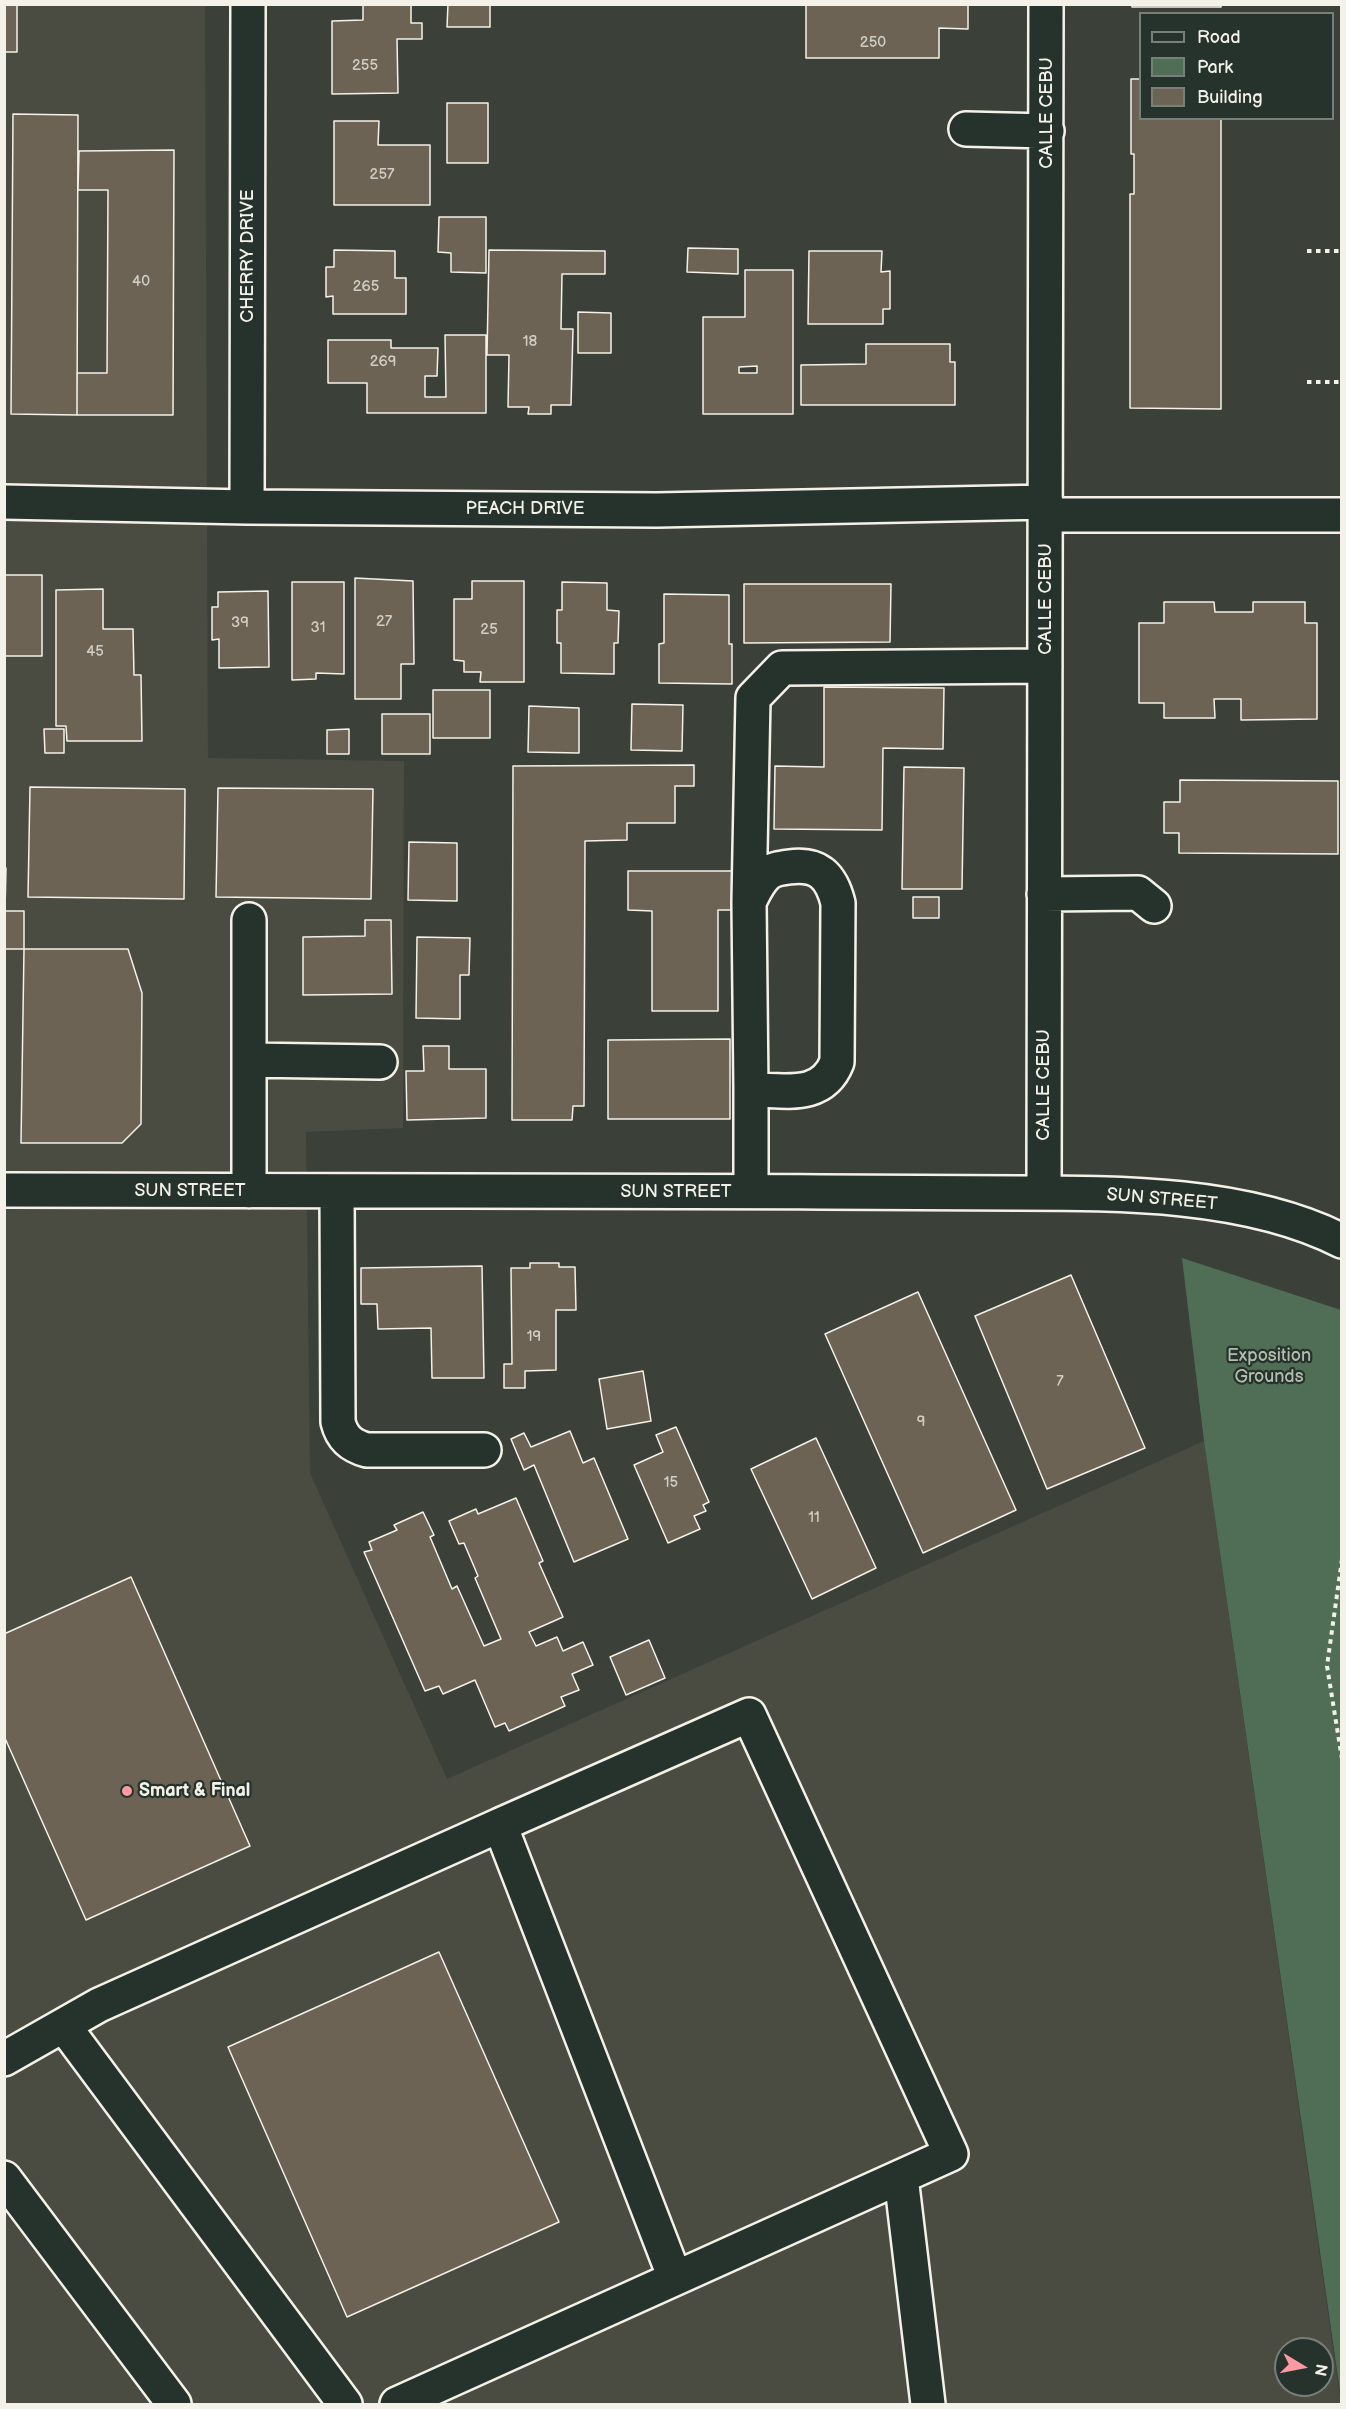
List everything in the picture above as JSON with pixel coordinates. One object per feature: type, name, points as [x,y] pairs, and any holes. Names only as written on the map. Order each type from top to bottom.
[{"type":"street","name":"CHERRY DRIVE","points":[[247,507],[248,4]]},
{"type":"street","name":"CALLE CEBU","points":[[1044,1193],[1046,4]]},
{"type":"street","points":[[966,129],[1047,130]]},
{"type":"street","name":"PEACH DRIVE","points":[[4,502],[247,507],[657,510],[1046,508],[1341,515]]},
{"type":"street","points":[[751,1191],[750,902],[753,698],[782,668],[1045,666]]},
{"type":"street","points":[[750,902],[758,884],[768,873],[778,868],[802,865],[813,867],[829,879],[838,903],[838,1052],[833,1072],[826,1081],[817,1087],[808,1089],[751,1090]]},
{"type":"street","points":[[1044,894],[1138,893],[1154,906]]},
{"type":"street","points":[[249,920],[249,1191]]},
{"type":"street","points":[[249,1060],[380,1062]]},
{"type":"street","name":"SUN STREET","points":[[4,1190],[751,1191],[1044,1193],[1160,1197],[1227,1205],[1289,1221],[1341,1241]]},
{"type":"street","points":[[337,1192],[338,1422],[340,1432],[350,1443],[367,1450],[484,1450]]},
{"type":"street","points":[[4,2059],[99,2005],[749,1715],[951,2154],[397,2404]]},
{"type":"street","points":[[500,1825],[675,2278]]},
{"type":"street","points":[[64,2026],[345,2404]]},
{"type":"street","points":[[901,2177],[928,2404]]},
{"type":"street","points":[[4,2178],[174,2404]]},
{"type":"path","points":[[1307,251],[1341,251]]},
{"type":"path","points":[[1307,382],[1341,382]]},
{"type":"path","points":[[1341,1558],[1328,1666],[1341,1759]]},
{"type":"shaded area","points":[[5,5],[205,5],[208,758],[404,761],[403,1128],[306,1132],[310,1473],[447,1779],[1204,1441],[1331,2337],[1274,2337],[1274,2397],[1334,2397],[1334,2355],[1341,2404],[5,2404]]},
{"type":"green space","name":"Exposition Grounds","points":[[1182,1258],[1341,1310],[1341,2398],[1334,2337],[1204,1441]]},
{"type":"building","points":[[4,4],[17,4],[17,52],[4,52]]},
{"type":"building","points":[[448,4],[490,4],[490,27],[447,27]]},
{"type":"building","points":[[806,4],[968,4],[968,29],[939,28],[939,58],[806,58]]},
{"type":"building","points":[[1132,4],[1221,4],[1221,7],[1132,7]]},
{"type":"building","points":[[363,5],[411,5],[411,23],[422,23],[422,39],[397,39],[398,93],[332,94],[332,21],[363,20]]},
{"type":"building","points":[[1131,79],[1139,79],[1139,120],[1221,120],[1221,409],[1130,408],[1130,194],[1134,194],[1134,154],[1131,154]]},
{"type":"building","points":[[5,101],[5,197],[4,197]]},
{"type":"building","points":[[447,103],[488,103],[488,163],[447,163]]},
{"type":"building","points":[[13,114],[78,115],[77,415],[11,414]]},
{"type":"building","points":[[334,121],[379,121],[378,145],[430,145],[430,205],[334,205]]},
{"type":"building","points":[[174,150],[173,415],[77,415],[77,373],[107,373],[108,190],[78,190],[79,151]]},
{"type":"building","points":[[439,217],[486,217],[486,273],[451,272],[451,253],[438,252]]},
{"type":"building","points":[[688,248],[738,249],[738,274],[687,272]]},
{"type":"building","points":[[334,250],[395,251],[395,278],[406,278],[406,314],[333,314],[333,296],[326,297],[326,267],[334,267]]},
{"type":"building","points":[[489,250],[605,251],[605,274],[562,274],[561,329],[573,329],[571,405],[551,405],[551,414],[528,414],[529,407],[508,407],[509,355],[487,355]]},
{"type":"building","points":[[809,251],[882,251],[881,272],[890,271],[890,309],[883,309],[883,324],[808,324]]},
{"type":"building","points":[[745,270],[793,270],[793,414],[703,414],[703,317],[745,317]],"holes":[[[757,366],[757,373],[739,373],[739,367]]]},
{"type":"building","points":[[578,312],[611,313],[611,353],[578,353]]},
{"type":"building","points":[[445,335],[486,335],[486,413],[367,413],[367,383],[328,383],[328,340],[391,340],[391,348],[438,348],[437,376],[425,376],[425,397],[446,397]]},
{"type":"building","points":[[866,344],[950,344],[950,362],[955,362],[955,405],[801,405],[801,365],[866,364]]},
{"type":"building","points":[[4,575],[42,575],[42,656],[4,656]]},
{"type":"building","points":[[355,578],[413,581],[414,664],[401,664],[401,699],[355,699]]},
{"type":"building","points":[[472,581],[524,581],[524,682],[480,682],[481,672],[464,672],[464,661],[454,660],[454,599],[472,599]]},
{"type":"building","points":[[292,582],[344,582],[344,674],[316,673],[316,679],[292,680]]},
{"type":"building","points":[[562,582],[607,583],[607,610],[619,611],[618,643],[614,643],[614,674],[561,673],[561,643],[557,643],[557,610],[562,610]]},
{"type":"building","points":[[744,584],[891,584],[890,642],[744,643]]},
{"type":"building","points":[[103,589],[103,629],[133,629],[134,675],[141,675],[142,741],[67,741],[66,726],[56,726],[56,590]]},
{"type":"building","points":[[268,591],[269,667],[219,668],[219,639],[212,640],[212,607],[218,607],[218,592]]},
{"type":"building","points":[[664,594],[729,595],[732,684],[659,683],[659,644],[664,643]]},
{"type":"building","points":[[1164,602],[1214,602],[1215,612],[1253,612],[1253,602],[1305,602],[1305,623],[1317,623],[1317,719],[1241,720],[1241,699],[1214,699],[1215,718],[1164,718],[1164,703],[1139,703],[1139,623],[1164,623]]},
{"type":"building","points":[[824,687],[944,688],[943,749],[883,748],[882,830],[774,829],[775,766],[824,767]]},
{"type":"building","points":[[433,690],[490,690],[490,738],[433,738]]},
{"type":"building","points":[[632,704],[683,705],[682,751],[631,750]]},
{"type":"building","points":[[529,706],[579,708],[579,753],[528,752]]},
{"type":"building","points":[[382,714],[430,714],[430,754],[382,754]]},
{"type":"building","points":[[44,729],[64,729],[64,753],[45,753]]},
{"type":"building","points":[[349,729],[349,754],[327,754],[327,730]]},
{"type":"building","points":[[694,765],[694,786],[675,786],[675,823],[627,823],[627,840],[585,841],[584,1106],[573,1106],[572,1120],[512,1120],[513,766]]},
{"type":"building","points":[[904,767],[964,768],[962,889],[902,889]]},
{"type":"building","points":[[1180,780],[1338,781],[1338,854],[1179,853],[1179,833],[1164,833],[1164,802],[1180,802]]},
{"type":"building","points":[[30,787],[185,789],[184,899],[28,897]]},
{"type":"building","points":[[218,788],[373,789],[371,899],[216,897]]},
{"type":"building","points":[[409,842],[457,843],[457,901],[408,900]]},
{"type":"building","points":[[4,868],[6,868],[5,911],[4,911]]},
{"type":"building","points":[[628,871],[732,871],[732,910],[718,910],[718,1011],[652,1011],[652,911],[628,910]]},
{"type":"building","points":[[913,897],[939,897],[939,918],[913,918]]},
{"type":"building","points":[[4,911],[24,911],[24,949],[4,949]]},
{"type":"building","points":[[365,920],[391,920],[392,994],[303,995],[303,937],[365,936]]},
{"type":"building","points":[[417,937],[470,938],[469,975],[460,975],[460,1019],[416,1018]]},
{"type":"building","points":[[24,949],[128,949],[142,993],[141,1124],[122,1143],[21,1143]]},
{"type":"building","points":[[730,1039],[730,1119],[608,1119],[608,1040]]},
{"type":"building","points":[[423,1046],[449,1046],[449,1069],[486,1069],[486,1118],[407,1120],[406,1071],[424,1071]]},
{"type":"building","points":[[530,1263],[559,1263],[559,1267],[575,1267],[576,1310],[556,1310],[556,1370],[525,1371],[525,1388],[504,1388],[504,1364],[512,1364],[511,1268],[530,1268]]},
{"type":"building","points":[[482,1266],[484,1378],[432,1378],[431,1328],[378,1329],[377,1304],[361,1304],[361,1268]]},
{"type":"building","points":[[1071,1275],[1145,1448],[1047,1489],[975,1316]]},
{"type":"building","points":[[918,1292],[1016,1510],[923,1553],[825,1334]]},
{"type":"building","points":[[643,1371],[651,1421],[607,1429],[599,1379]]},
{"type":"building","points":[[676,1427],[709,1502],[703,1505],[706,1511],[694,1516],[700,1529],[668,1543],[634,1465],[663,1452],[656,1435]]},
{"type":"building","points":[[570,1431],[583,1463],[594,1458],[628,1539],[574,1562],[534,1465],[524,1470],[511,1439],[524,1433],[531,1447]]},
{"type":"building","points":[[816,1438],[876,1568],[812,1599],[751,1469]]},
{"type":"building","points":[[516,1498],[543,1561],[539,1563],[563,1617],[529,1632],[536,1646],[557,1637],[563,1651],[583,1642],[593,1665],[572,1674],[579,1690],[561,1697],[565,1706],[509,1731],[505,1723],[495,1727],[475,1680],[443,1694],[439,1686],[425,1691],[364,1552],[372,1550],[369,1542],[397,1530],[394,1525],[423,1512],[434,1535],[430,1537],[452,1589],[457,1586],[484,1646],[501,1639],[475,1578],[478,1576],[464,1543],[459,1544],[449,1521],[476,1509],[478,1514]]},
{"type":"building","name":"Smart & Final","points":[[131,1577],[250,1846],[86,1920],[4,1736],[4,1634]]},
{"type":"building","points":[[649,1640],[665,1678],[626,1695],[610,1657]]},
{"type":"building","points":[[439,1952],[559,2222],[347,2317],[228,2047]]},
{"type":"place","name":"Smart & Final","points":[[127,1791]]}]
